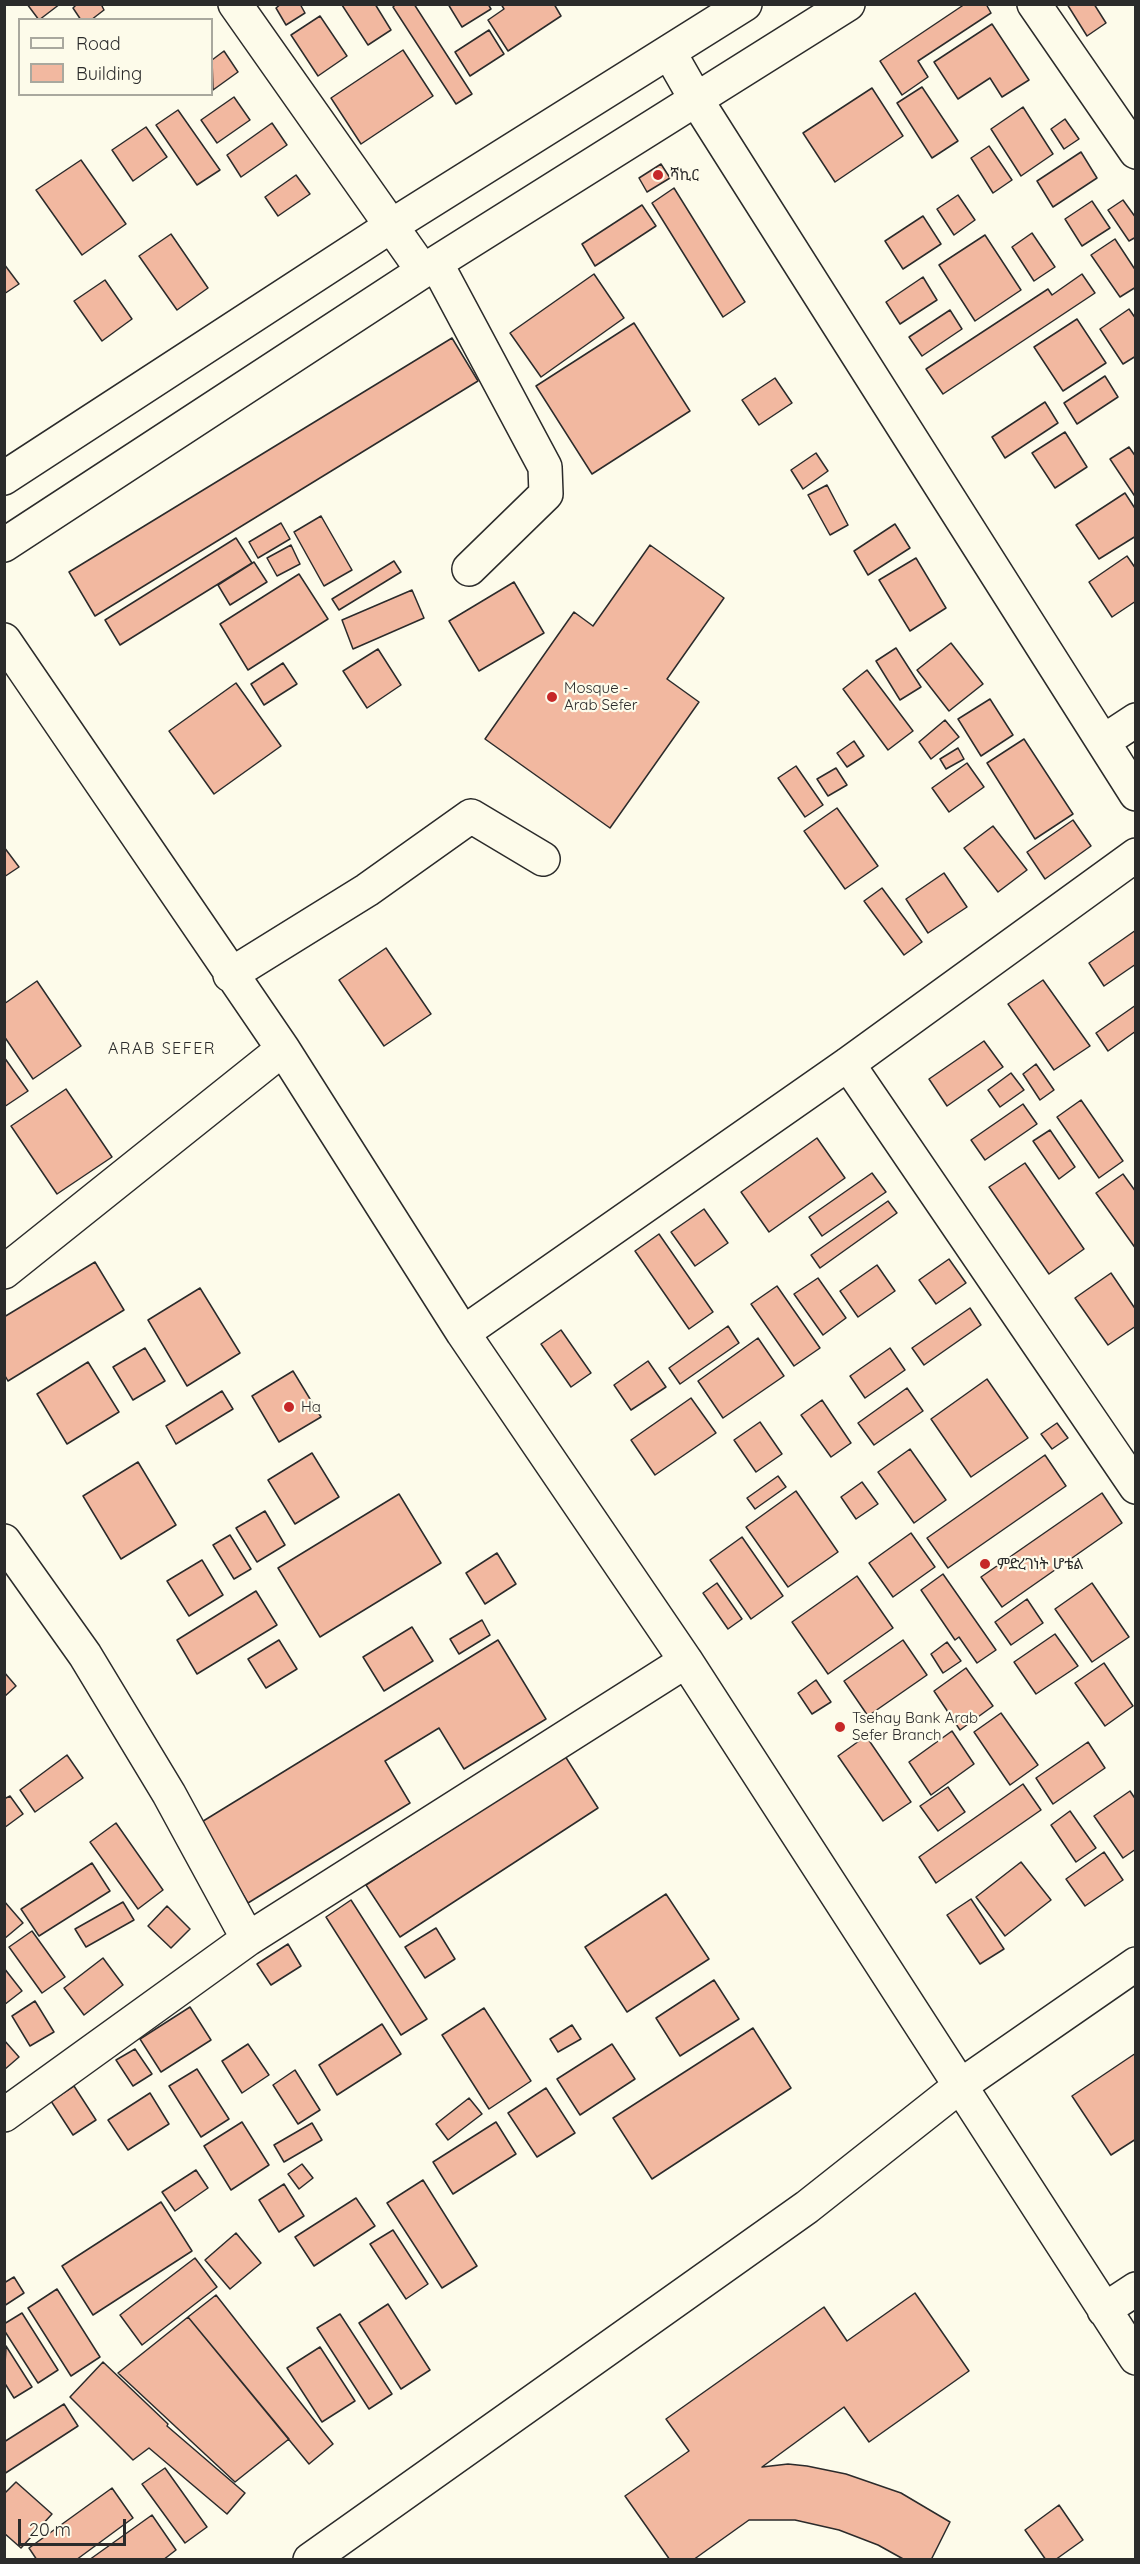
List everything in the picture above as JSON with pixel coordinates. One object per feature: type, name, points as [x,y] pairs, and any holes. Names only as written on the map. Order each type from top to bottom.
[{"type":"street","points":[[235,4],[391,226],[429,267],[545,467],[546,494],[469,569]]},
{"type":"street","points":[[4,478],[391,226],[745,4]]},
{"type":"street","points":[[4,545],[429,267],[697,101],[848,4]]},
{"type":"street","points":[[1034,4],[1136,152]]},
{"type":"street","points":[[669,52],[697,101],[1136,794]]},
{"type":"street","points":[[4,640],[230,975],[283,1049],[463,1333],[686,1661],[1136,2358]]},
{"type":"street","points":[[1104,741],[1136,720]]},
{"type":"street","points":[[230,975],[367,890],[471,816],[543,859]]},
{"type":"street","points":[[463,1333],[848,1064],[1136,855]]},
{"type":"street","points":[[4,1272],[283,1049]]},
{"type":"street","points":[[848,1064],[1136,1487]]},
{"type":"street","points":[[4,1541],[85,1655],[169,1794],[248,1940]]},
{"type":"street","points":[[4,2115],[248,1940],[686,1661]]},
{"type":"street","points":[[310,2559],[807,2207],[960,2086],[1136,1964]]},
{"type":"street","points":[[1104,2310],[1136,2289]]},
{"type":"building","points":[[27,4],[60,4],[42,18],[38,18]]},
{"type":"building","points":[[77,4],[101,4],[104,10],[94,18],[80,18],[73,8]]},
{"type":"building","points":[[281,4],[300,4],[305,13],[286,25],[276,8]]},
{"type":"building","points":[[375,4],[391,30],[368,45],[342,5]]},
{"type":"building","points":[[396,4],[414,4],[472,94],[456,104],[393,7]]},
{"type":"building","points":[[448,4],[488,4],[491,9],[462,27]]},
{"type":"building","points":[[501,4],[554,4],[561,16],[508,51],[488,20],[504,9]]},
{"type":"building","points":[[965,4],[986,4],[991,13],[918,61],[928,77],[902,95],[880,61]]},
{"type":"building","points":[[1067,4],[1094,4],[1106,23],[1087,36]]},
{"type":"building","points":[[320,16],[347,56],[318,76],[291,35]]},
{"type":"building","points":[[992,24],[1029,80],[1002,97],[990,78],[958,99],[934,62]]},
{"type":"building","points":[[489,30],[504,54],[470,76],[455,52]]},
{"type":"building","points":[[403,50],[433,96],[361,144],[331,98]]},
{"type":"building","points":[[224,51],[238,72],[213,90],[213,59]]},
{"type":"building","points":[[922,87],[958,141],[932,158],[897,103]]},
{"type":"building","points":[[872,88],[903,136],[835,182],[803,133]]},
{"type":"building","points":[[234,97],[250,120],[217,143],[201,120]]},
{"type":"building","points":[[1023,107],[1053,154],[1021,176],[991,129]]},
{"type":"building","points":[[178,110],[220,170],[197,185],[156,125]]},
{"type":"building","points":[[1065,119],[1079,139],[1064,149],[1051,129]]},
{"type":"building","points":[[272,123],[287,145],[241,177],[227,155]]},
{"type":"building","points":[[146,127],[167,157],[133,181],[112,150]]},
{"type":"building","points":[[989,146],[1012,180],[993,193],[971,158]]},
{"type":"building","points":[[1081,152],[1097,178],[1053,207],[1037,181]]},
{"type":"building","points":[[81,160],[126,224],[82,255],[36,190]]},
{"type":"building","points":[[661,164],[670,178],[647,192],[639,178]]},
{"type":"building","points":[[296,175],[310,194],[278,216],[265,197]]},
{"type":"building","points":[[674,188],[745,302],[723,317],[652,203]]},
{"type":"building","points":[[958,195],[975,220],[954,235],[937,209]]},
{"type":"building","points":[[1123,200],[1136,218],[1136,237],[1129,241],[1108,210]]},
{"type":"building","points":[[1092,201],[1110,228],[1082,246],[1065,219]]},
{"type":"building","points":[[642,205],[656,226],[595,266],[582,244]]},
{"type":"building","points":[[923,216],[941,244],[903,269],[885,241]]},
{"type":"building","points":[[1032,233],[1055,267],[1034,281],[1012,247]]},
{"type":"building","points":[[171,234],[208,288],[177,310],[139,256]]},
{"type":"building","points":[[985,235],[1021,290],[975,321],[939,265]]},
{"type":"building","points":[[1115,239],[1136,271],[1136,287],[1120,297],[1091,255]]},
{"type":"building","points":[[4,264],[19,284],[4,294]]},
{"type":"building","points":[[594,274],[624,318],[541,377],[510,333]]},
{"type":"building","points":[[1082,274],[1095,293],[943,394],[926,369],[1048,289],[1052,295]]},
{"type":"building","points":[[923,277],[937,300],[900,324],[886,302]]},
{"type":"building","points":[[105,280],[132,319],[102,341],[74,301]]},
{"type":"building","points":[[1129,309],[1136,319],[1136,356],[1123,364],[1100,329]]},
{"type":"building","points":[[950,310],[962,329],[922,356],[909,337]]},
{"type":"building","points":[[1077,319],[1106,363],[1063,391],[1034,347]]},
{"type":"building","points":[[634,323],[690,411],[592,474],[536,386]]},
{"type":"building","points":[[452,338],[478,381],[95,616],[69,572]]},
{"type":"building","points":[[1105,376],[1118,397],[1077,424],[1064,403]]},
{"type":"building","points":[[775,378],[792,403],[759,425],[742,400]]},
{"type":"building","points":[[1045,402],[1058,423],[1005,458],[992,437]]},
{"type":"building","points":[[1065,432],[1087,467],[1055,488],[1032,453]]},
{"type":"building","points":[[1129,447],[1136,457],[1136,498],[1110,459]]},
{"type":"building","points":[[816,453],[828,471],[803,489],[791,470]]},
{"type":"building","points":[[827,485],[848,525],[830,535],[808,495]]},
{"type":"building","points":[[1125,493],[1136,510],[1136,536],[1099,559],[1076,525]]},
{"type":"building","points":[[321,516],[352,570],[324,586],[294,532]]},
{"type":"building","points":[[281,523],[290,539],[258,558],[249,542]]},
{"type":"building","points":[[895,524],[910,548],[868,575],[854,551]]},
{"type":"building","points":[[236,538],[252,563],[120,645],[105,620]]},
{"type":"building","points":[[291,545],[300,564],[277,576],[267,558]]},
{"type":"building","points":[[650,545],[724,598],[667,679],[699,702],[610,828],[485,739],[574,612],[593,626]]},
{"type":"building","points":[[1127,556],[1136,569],[1136,601],[1112,617],[1089,582]]},
{"type":"building","points":[[916,558],[946,608],[910,631],[879,580]]},
{"type":"building","points":[[394,561],[401,572],[339,610],[332,599]]},
{"type":"building","points":[[254,562],[267,582],[230,605],[218,585]]},
{"type":"building","points":[[299,574],[328,619],[248,670],[220,624]]},
{"type":"building","points":[[514,582],[544,633],[479,671],[449,621]]},
{"type":"building","points":[[412,590],[424,618],[353,649],[342,620]]},
{"type":"building","points":[[951,643],[983,684],[949,711],[917,670]]},
{"type":"building","points":[[896,648],[921,687],[900,700],[876,661]]},
{"type":"building","points":[[378,649],[401,685],[367,708],[343,671]]},
{"type":"building","points":[[283,663],[297,684],[264,705],[251,684]]},
{"type":"building","points":[[867,670],[913,731],[888,750],[843,689]]},
{"type":"building","points":[[236,683],[281,746],[214,794],[169,731]]},
{"type":"building","points":[[990,699],[1013,735],[981,756],[958,719]]},
{"type":"building","points":[[945,720],[959,737],[931,759],[919,742]]},
{"type":"building","points":[[1024,739],[1073,814],[1035,839],[987,763]]},
{"type":"building","points":[[854,741],[864,756],[847,767],[837,753]]},
{"type":"building","points":[[958,748],[964,759],[946,769],[940,759]]},
{"type":"building","points":[[967,763],[984,787],[949,812],[932,788]]},
{"type":"building","points":[[796,766],[823,805],[805,817],[778,778]]},
{"type":"building","points":[[836,768],[847,785],[828,796],[817,779]]},
{"type":"building","points":[[837,808],[878,866],[845,889],[804,831]]},
{"type":"building","points":[[1073,820],[1091,846],[1045,879],[1027,852]]},
{"type":"building","points":[[993,826],[1027,870],[998,892],[964,848]]},
{"type":"building","points":[[4,847],[19,867],[4,877]]},
{"type":"building","points":[[944,873],[967,907],[928,933],[906,899]]},
{"type":"building","points":[[882,888],[922,942],[904,955],[864,901]]},
{"type":"building","points":[[1136,930],[1136,964],[1104,986],[1089,963]]},
{"type":"building","points":[[386,948],[431,1014],[384,1046],[339,980]]},
{"type":"building","points":[[1043,980],[1090,1046],[1054,1070],[1008,1004]]},
{"type":"building","points":[[37,981],[81,1046],[33,1079],[4,1036],[4,1004]]},
{"type":"building","points":[[1136,1005],[1136,1031],[1108,1051],[1096,1033]]},
{"type":"building","points":[[984,1041],[1003,1067],[947,1106],[929,1079]]},
{"type":"building","points":[[4,1057],[28,1091],[4,1107]]},
{"type":"building","points":[[1036,1064],[1054,1090],[1040,1100],[1023,1074]]},
{"type":"building","points":[[1011,1073],[1024,1090],[1000,1107],[988,1090]]},
{"type":"building","points":[[66,1089],[112,1157],[57,1194],[11,1126]]},
{"type":"building","points":[[1081,1100],[1123,1161],[1099,1178],[1057,1117]]},
{"type":"building","points":[[1023,1104],[1037,1124],[985,1160],[971,1140]]},
{"type":"building","points":[[1050,1130],[1075,1167],[1059,1179],[1033,1141]]},
{"type":"building","points":[[817,1138],[845,1178],[769,1232],[741,1192]]},
{"type":"building","points":[[1025,1163],[1084,1249],[1049,1274],[989,1187]]},
{"type":"building","points":[[872,1173],[886,1192],[822,1236],[809,1217]]},
{"type":"building","points":[[1123,1174],[1136,1192],[1136,1249],[1096,1193]]},
{"type":"building","points":[[888,1201],[897,1213],[820,1268],[811,1255]]},
{"type":"building","points":[[704,1209],[728,1243],[695,1266],[671,1232]]},
{"type":"building","points":[[659,1234],[713,1312],[689,1329],[635,1251]]},
{"type":"building","points":[[949,1259],[966,1283],[936,1304],[919,1280]]},
{"type":"building","points":[[95,1262],[124,1310],[8,1381],[4,1374],[4,1317]]},
{"type":"building","points":[[877,1265],[895,1291],[858,1317],[840,1291]]},
{"type":"building","points":[[1111,1273],[1136,1310],[1136,1326],[1108,1345],[1075,1298]]},
{"type":"building","points":[[818,1278],[846,1318],[823,1335],[794,1294]]},
{"type":"building","points":[[777,1286],[820,1348],[794,1366],[751,1304]]},
{"type":"building","points":[[200,1288],[240,1353],[187,1386],[148,1320]]},
{"type":"building","points":[[970,1308],[981,1325],[924,1365],[912,1348]]},
{"type":"building","points":[[728,1326],[739,1343],[680,1384],[669,1368]]},
{"type":"building","points":[[561,1330],[591,1373],[571,1387],[541,1344]]},
{"type":"building","points":[[758,1338],[784,1376],[723,1418],[698,1381]]},
{"type":"building","points":[[145,1348],[165,1381],[133,1400],[113,1367]]},
{"type":"building","points":[[890,1348],[905,1370],[865,1398],[850,1376]]},
{"type":"building","points":[[648,1361],[666,1387],[631,1410],[614,1385]]},
{"type":"building","points":[[88,1362],[119,1412],[67,1444],[37,1394]]},
{"type":"building","points":[[293,1371],[321,1417],[279,1442],[252,1396]]},
{"type":"building","points":[[987,1379],[1028,1438],[971,1477],[931,1419]]},
{"type":"building","points":[[907,1388],[923,1411],[874,1445],[858,1423]]},
{"type":"building","points":[[222,1391],[233,1409],[176,1444],[166,1426]]},
{"type":"building","points":[[691,1398],[716,1433],[655,1475],[631,1440]]},
{"type":"building","points":[[822,1400],[851,1443],[831,1457],[801,1415]]},
{"type":"building","points":[[760,1422],[782,1454],[756,1472],[734,1440]]},
{"type":"building","points":[[1057,1423],[1068,1438],[1052,1449],[1041,1434]]},
{"type":"building","points":[[910,1449],[946,1500],[914,1523],[878,1472]]},
{"type":"building","points":[[312,1453],[339,1497],[295,1524],[268,1480]]},
{"type":"building","points":[[1045,1455],[1066,1486],[948,1568],[927,1538]]},
{"type":"building","points":[[138,1462],[176,1525],[121,1559],[83,1496]]},
{"type":"building","points":[[778,1476],[786,1487],[755,1509],[747,1498]]},
{"type":"building","points":[[862,1482],[878,1504],[856,1519],[841,1497]]},
{"type":"building","points":[[796,1491],[838,1552],[788,1587],[746,1527]]},
{"type":"building","points":[[1102,1493],[1122,1523],[1002,1607],[981,1577]]},
{"type":"building","points":[[399,1494],[441,1563],[320,1637],[278,1568]]},
{"type":"building","points":[[265,1511],[285,1545],[257,1562],[236,1528]]},
{"type":"building","points":[[911,1533],[935,1567],[893,1597],[869,1563]]},
{"type":"building","points":[[230,1535],[251,1569],[234,1579],[213,1545]]},
{"type":"building","points":[[742,1537],[783,1596],[751,1619],[710,1560]]},
{"type":"building","points":[[497,1553],[516,1584],[485,1604],[466,1573]]},
{"type":"building","points":[[202,1560],[223,1595],[189,1616],[167,1581]]},
{"type":"building","points":[[943,1574],[996,1650],[977,1663],[959,1637],[955,1640],[921,1590]]},
{"type":"building","points":[[857,1576],[893,1628],[828,1674],[792,1622]]},
{"type":"building","points":[[717,1583],[742,1619],[728,1629],[703,1593]]},
{"type":"building","points":[[1092,1583],[1129,1637],[1092,1662],[1055,1609]]},
{"type":"building","points":[[256,1591],[277,1625],[197,1674],[177,1640]]},
{"type":"building","points":[[1027,1599],[1043,1623],[1011,1645],[995,1622]]},
{"type":"building","points":[[482,1620],[490,1635],[459,1654],[450,1639]]},
{"type":"building","points":[[412,1627],[433,1661],[384,1691],[363,1657]]},
{"type":"building","points":[[1055,1634],[1078,1666],[1036,1694],[1014,1662]]},
{"type":"building","points":[[279,1640],[297,1669],[266,1688],[248,1659]]},
{"type":"building","points":[[498,1640],[546,1719],[464,1769],[439,1728],[385,1761],[410,1803],[248,1903],[200,1823]]},
{"type":"building","points":[[903,1640],[927,1675],[868,1716],[844,1681]]},
{"type":"building","points":[[947,1642],[961,1661],[943,1673],[931,1654]]},
{"type":"building","points":[[1104,1663],[1133,1706],[1105,1726],[1075,1683]]},
{"type":"building","points":[[966,1668],[993,1706],[960,1730],[934,1691]]},
{"type":"building","points":[[4,1672],[16,1686],[4,1697]]},
{"type":"building","points":[[816,1680],[831,1702],[812,1714],[798,1693]]},
{"type":"building","points":[[1001,1713],[1038,1765],[1010,1785],[974,1732]]},
{"type":"building","points":[[952,1731],[974,1764],[931,1795],[909,1762]]},
{"type":"building","points":[[866,1736],[911,1802],[883,1821],[838,1756]]},
{"type":"building","points":[[1088,1742],[1105,1768],[1053,1804],[1036,1778]]},
{"type":"building","points":[[67,1755],[83,1778],[35,1812],[20,1790]]},
{"type":"building","points":[[565,1756],[598,1808],[400,1937],[366,1885]]},
{"type":"building","points":[[1023,1784],[1041,1810],[936,1883],[919,1857]]},
{"type":"building","points":[[948,1787],[965,1812],[938,1831],[920,1806]]},
{"type":"building","points":[[1130,1791],[1136,1800],[1136,1849],[1123,1858],[1094,1816]]},
{"type":"building","points":[[10,1796],[23,1814],[4,1828],[4,1799]]},
{"type":"building","points":[[1070,1811],[1096,1848],[1076,1862],[1051,1825]]},
{"type":"building","points":[[116,1823],[163,1890],[138,1909],[90,1842]]},
{"type":"building","points":[[1104,1852],[1123,1880],[1085,1906],[1066,1879]]},
{"type":"building","points":[[1021,1862],[1051,1900],[1005,1936],[976,1897]]},
{"type":"building","points":[[92,1863],[110,1891],[39,1936],[21,1909]]},
{"type":"building","points":[[666,1894],[709,1959],[627,2012],[585,1947]]},
{"type":"building","points":[[971,1899],[1004,1949],[980,1964],[947,1915]]},
{"type":"building","points":[[351,1900],[427,2019],[401,2035],[326,1917]]},
{"type":"building","points":[[4,1901],[23,1923],[4,1939]]},
{"type":"building","points":[[123,1902],[134,1920],[86,1947],[75,1929]]},
{"type":"building","points":[[167,1906],[190,1929],[171,1948],[148,1926]]},
{"type":"building","points":[[436,1928],[455,1959],[425,1978],[405,1947]]},
{"type":"building","points":[[32,1931],[65,1977],[42,1993],[9,1947]]},
{"type":"building","points":[[288,1944],[301,1966],[271,1985],[257,1964]]},
{"type":"building","points":[[103,1958],[123,1985],[84,2015],[64,1988]]},
{"type":"building","points":[[4,1968],[22,1991],[4,2005]]},
{"type":"building","points":[[714,1980],[739,2019],[680,2056],[656,2018]]},
{"type":"building","points":[[35,2001],[54,2032],[30,2046],[12,2016]]},
{"type":"building","points":[[190,2007],[211,2040],[161,2072],[140,2039]]},
{"type":"building","points":[[484,2008],[531,2081],[489,2109],[442,2035]]},
{"type":"building","points":[[382,2024],[401,2054],[337,2095],[319,2065]]},
{"type":"building","points":[[572,2025],[581,2039],[558,2052],[550,2039]]},
{"type":"building","points":[[753,2028],[791,2088],[652,2179],[613,2118]]},
{"type":"building","points":[[4,2040],[19,2057],[4,2070]]},
{"type":"building","points":[[248,2044],[269,2075],[242,2093],[222,2061]]},
{"type":"building","points":[[612,2044],[635,2079],[580,2115],[557,2079]]},
{"type":"building","points":[[135,2049],[152,2074],[133,2086],[116,2060]]},
{"type":"building","points":[[1136,2053],[1136,2139],[1111,2155],[1072,2096]]},
{"type":"building","points":[[197,2069],[229,2119],[201,2137],[169,2086]]},
{"type":"building","points":[[295,2070],[320,2110],[298,2124],[273,2085]]},
{"type":"building","points":[[74,2086],[96,2120],[73,2135],[51,2101]]},
{"type":"building","points":[[546,2088],[575,2133],[537,2157],[508,2113]]},
{"type":"building","points":[[150,2093],[169,2124],[128,2150],[108,2120]]},
{"type":"building","points":[[469,2098],[482,2114],[448,2140],[436,2124]]},
{"type":"building","points":[[242,2122],[269,2165],[231,2190],[204,2146]]},
{"type":"building","points":[[496,2122],[516,2154],[453,2194],[433,2162]]},
{"type":"building","points":[[312,2123],[322,2140],[284,2162],[274,2145]]},
{"type":"building","points":[[302,2164],[313,2178],[299,2189],[288,2174]]},
{"type":"building","points":[[196,2170],[208,2188],[175,2211],[162,2192]]},
{"type":"building","points":[[423,2180],[477,2266],[442,2288],[387,2203]]},
{"type":"building","points":[[284,2184],[304,2216],[279,2232],[259,2200]]},
{"type":"building","points":[[356,2198],[375,2226],[314,2266],[295,2237]]},
{"type":"building","points":[[161,2202],[192,2251],[93,2315],[62,2266]]},
{"type":"building","points":[[393,2230],[428,2284],[406,2299],[370,2244]]},
{"type":"building","points":[[236,2233],[261,2263],[230,2289],[205,2260]]},
{"type":"building","points":[[195,2258],[217,2287],[142,2345],[120,2315]]},
{"type":"building","points":[[14,2277],[24,2293],[4,2306],[4,2283]]},
{"type":"building","points":[[57,2289],[100,2357],[71,2376],[28,2308]]},
{"type":"building","points":[[915,2293],[969,2371],[869,2442],[844,2407],[762,2467],[788,2464],[807,2466],[846,2474],[901,2493],[950,2522],[931,2560],[905,2560],[878,2545],[839,2530],[795,2520],[749,2520],[693,2560],[670,2560],[625,2496],[689,2451],[666,2419],[824,2307],[847,2341]]},
{"type":"building","points":[[216,2295],[333,2444],[309,2464],[188,2317]]},
{"type":"building","points":[[388,2304],[430,2370],[401,2389],[359,2323]]},
{"type":"building","points":[[22,2313],[58,2370],[38,2383],[4,2330],[4,2324]]},
{"type":"building","points":[[340,2314],[392,2394],[369,2409],[317,2328]]},
{"type":"building","points":[[188,2317],[289,2439],[235,2482],[118,2373]]},
{"type":"building","points":[[6,2346],[32,2387],[14,2398],[4,2382]]},
{"type":"building","points":[[320,2347],[355,2401],[322,2422],[287,2368]]},
{"type":"building","points":[[103,2362],[168,2424],[167,2426],[245,2493],[227,2514],[149,2448],[133,2460],[70,2397]]},
{"type":"building","points":[[64,2404],[78,2426],[4,2474],[4,2442]]},
{"type":"building","points":[[165,2468],[207,2527],[185,2543],[142,2484]]},
{"type":"building","points":[[16,2482],[52,2514],[21,2548],[4,2533],[4,2494]]},
{"type":"building","points":[[112,2488],[133,2518],[76,2560],[37,2560],[29,2548]]},
{"type":"building","points":[[1059,2505],[1083,2540],[1055,2560],[1046,2560],[1025,2530]]},
{"type":"building","points":[[152,2515],[176,2550],[163,2560],[89,2560]]},
{"type":"place","name":"ሻኪር","points":[[658,175]]},
{"type":"place","name":"Mosque - Arab Sefer","points":[[552,697]]},
{"type":"place","name":"Ha","points":[[289,1407]]},
{"type":"place","name":"ምድረገነት ሆቴል","points":[[985,1564]]},
{"type":"place","name":"Tsehay Bank Arab Sefer Branch","points":[[840,1727]]},
{"type":"district","name":"ARAB SEFER","points":[[162,1049]]}]
